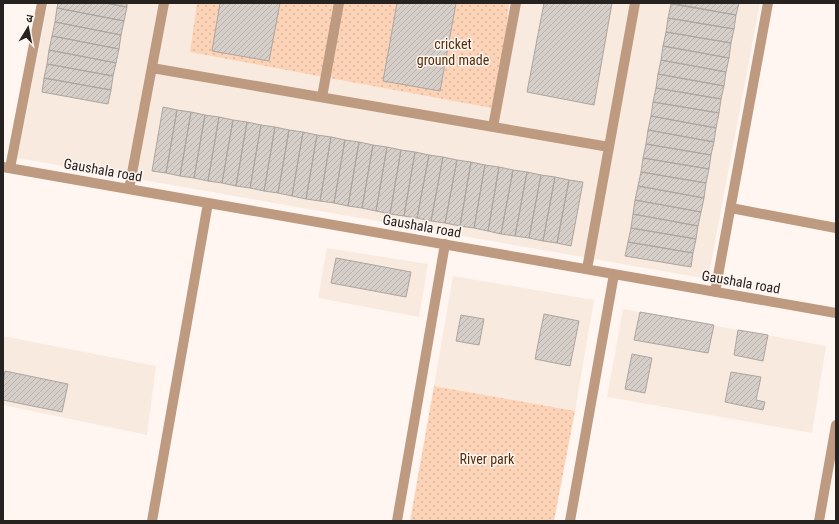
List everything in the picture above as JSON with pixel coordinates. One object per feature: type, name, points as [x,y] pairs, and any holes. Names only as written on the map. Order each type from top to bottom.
[{"type":"street","points":[[7,168],[42,3]]},
{"type":"street","points":[[129,189],[164,3]]},
{"type":"street","points":[[322,97],[339,3]]},
{"type":"street","points":[[493,127],[516,3]]},
{"type":"street","points":[[587,269],[635,3]]},
{"type":"street","points":[[715,292],[768,3]]},
{"type":"street","points":[[152,68],[609,147]]},
{"type":"street","name":"Gaushala road","points":[[7,168],[836,313]]},
{"type":"street","points":[[152,521],[208,203]]},
{"type":"street","points":[[731,208],[836,228]]},
{"type":"street","points":[[397,521],[445,244]]},
{"type":"street","points":[[570,521],[614,274]]},
{"type":"street","points":[[819,521],[836,425]]},
{"type":"shaded area","points":[[48,3],[760,3],[708,279],[17,158]]},
{"type":"shaded area","points":[[327,248],[428,264],[419,317],[318,298]]},
{"type":"shaded area","points":[[453,276],[594,300],[575,411],[434,386]]},
{"type":"shaded area","points":[[623,309],[826,346],[812,433],[607,397]]},
{"type":"shaded area","points":[[3,336],[156,366],[147,435],[3,405]]},
{"type":"green space","name":"cricket ground made","points":[[197,3],[509,3],[497,109],[190,52]]},
{"type":"green space","name":"River park","points":[[434,386],[575,411],[554,521],[410,521]]},
{"type":"building","points":[[58,3],[105,3],[127,7],[124,21],[57,8]]},
{"type":"building","points":[[105,3],[127,3],[127,7]]},
{"type":"building","points":[[220,3],[280,3],[269,61],[212,51]]},
{"type":"building","points":[[397,3],[456,3],[440,91],[383,81]]},
{"type":"building","points":[[544,3],[612,3],[594,105],[527,92]]},
{"type":"building","points":[[671,3],[739,3],[736,15]]},
{"type":"building","points":[[671,4],[736,15],[734,29],[668,18]]},
{"type":"building","points":[[57,8],[124,21],[121,35],[55,22]]},
{"type":"building","points":[[668,18],[734,29],[731,43],[666,32]]},
{"type":"building","points":[[55,22],[121,35],[119,49],[52,36]]},
{"type":"building","points":[[666,32],[731,43],[729,58],[663,46]]},
{"type":"building","points":[[52,36],[119,49],[116,63],[49,50]]},
{"type":"building","points":[[663,46],[729,58],[726,72],[661,60]]},
{"type":"building","points":[[49,50],[116,63],[113,76],[47,64]]},
{"type":"building","points":[[661,60],[726,72],[724,86],[658,74]]},
{"type":"building","points":[[47,64],[113,76],[111,90],[44,78]]},
{"type":"building","points":[[658,74],[724,86],[721,99],[656,88]]},
{"type":"building","points":[[44,78],[111,90],[108,104],[42,92]]},
{"type":"building","points":[[656,88],[721,99],[719,113],[653,102]]},
{"type":"building","points":[[653,102],[719,113],[716,128],[651,116]]},
{"type":"building","points":[[163,107],[177,110],[166,173],[152,171]]},
{"type":"building","points":[[177,110],[191,112],[180,176],[166,173]]},
{"type":"building","points":[[191,112],[205,115],[194,178],[180,176]]},
{"type":"building","points":[[205,115],[219,117],[208,181],[194,178]]},
{"type":"building","points":[[651,116],[716,128],[714,142],[648,130]]},
{"type":"building","points":[[219,117],[233,120],[222,183],[208,181]]},
{"type":"building","points":[[233,120],[247,122],[236,186],[222,183]]},
{"type":"building","points":[[247,122],[261,125],[250,188],[236,186]]},
{"type":"building","points":[[261,125],[275,127],[264,191],[250,188]]},
{"type":"building","points":[[275,127],[289,130],[278,193],[264,191]]},
{"type":"building","points":[[289,130],[303,132],[292,196],[278,193]]},
{"type":"building","points":[[648,130],[714,142],[711,155],[646,144]]},
{"type":"building","points":[[303,132],[317,135],[306,199],[292,196]]},
{"type":"building","points":[[317,135],[331,137],[320,201],[306,199]]},
{"type":"building","points":[[331,137],[345,140],[334,203],[320,201]]},
{"type":"building","points":[[345,140],[359,142],[348,206],[334,203]]},
{"type":"building","points":[[359,142],[373,145],[362,208],[348,206]]},
{"type":"building","points":[[646,144],[711,155],[709,169],[643,158]]},
{"type":"building","points":[[373,145],[387,147],[376,211],[362,208]]},
{"type":"building","points":[[387,147],[401,150],[390,214],[376,211]]},
{"type":"building","points":[[401,150],[415,152],[404,216],[390,214]]},
{"type":"building","points":[[415,152],[429,155],[417,218],[404,216]]},
{"type":"building","points":[[429,155],[443,157],[431,221],[417,218]]},
{"type":"building","points":[[443,157],[457,160],[445,223],[431,221]]},
{"type":"building","points":[[643,158],[709,169],[706,183],[641,172]]},
{"type":"building","points":[[457,160],[471,162],[460,226],[445,223]]},
{"type":"building","points":[[471,162],[485,165],[474,228],[460,226]]},
{"type":"building","points":[[485,165],[499,167],[488,231],[474,228]]},
{"type":"building","points":[[499,167],[513,170],[501,234],[488,231]]},
{"type":"building","points":[[513,170],[527,172],[515,236],[501,234]]},
{"type":"building","points":[[527,172],[541,175],[529,238],[515,236]]},
{"type":"building","points":[[641,172],[706,183],[704,198],[638,186]]},
{"type":"building","points":[[541,175],[555,177],[543,241],[529,238]]},
{"type":"building","points":[[555,177],[569,180],[557,243],[543,241]]},
{"type":"building","points":[[569,180],[583,182],[571,246],[557,243]]},
{"type":"building","points":[[638,186],[704,198],[701,212],[635,200]]},
{"type":"building","points":[[635,200],[701,212],[698,226],[633,214]]},
{"type":"building","points":[[633,214],[698,226],[696,239],[631,228]]},
{"type":"building","points":[[631,228],[696,239],[693,253],[628,242]]},
{"type":"building","points":[[628,242],[693,253],[691,267],[625,256]]},
{"type":"building","points":[[336,258],[411,272],[406,297],[331,283]]},
{"type":"building","points":[[640,312],[714,325],[708,353],[634,340]]},
{"type":"building","points":[[544,314],[579,321],[570,366],[535,359]]},
{"type":"building","points":[[461,315],[484,319],[479,345],[456,341]]},
{"type":"building","points":[[738,330],[768,335],[763,361],[734,355]]},
{"type":"building","points":[[632,354],[652,358],[645,393],[625,389]]},
{"type":"building","points":[[5,371],[68,384],[62,412],[3,400],[3,382]]},
{"type":"building","points":[[731,372],[761,377],[756,400],[765,402],[763,410],[725,402]]}]
